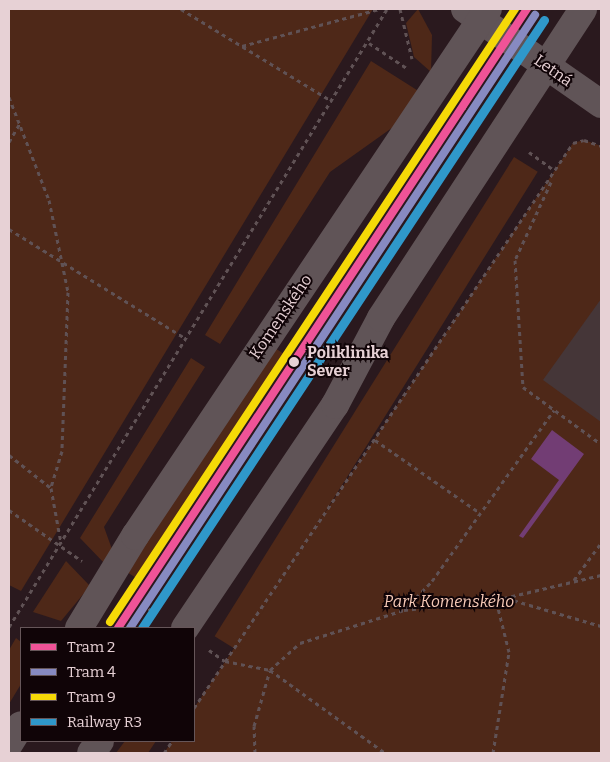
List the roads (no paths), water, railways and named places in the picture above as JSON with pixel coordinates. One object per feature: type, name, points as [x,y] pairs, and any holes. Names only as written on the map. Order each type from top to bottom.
[{"type":"street","points":[[195,634],[335,405],[381,318],[583,9]]},
{"type":"street","name":"Letná","points":[[478,12],[547,66],[601,104]]},
{"type":"street","name":"Komenského","points":[[80,627],[135,536],[478,12]]},
{"type":"street","points":[[9,744],[20,727]]},
{"type":"street","points":[[91,753],[99,742]]},
{"type":"tram line","name":"9","points":[[110,622],[515,9]]},
{"type":"tram line","name":"2","points":[[119,627],[527,9]]},
{"type":"tram line","name":"4","points":[[131,627],[535,15]]},
{"type":"rail line","name":"R3","points":[[143,627],[544,20]]},
{"type":"place","name":"Poliklinika Sever","points":[[294,362]]},
{"type":"park label","name":"Park Komenského","points":[[449,602]]}]
